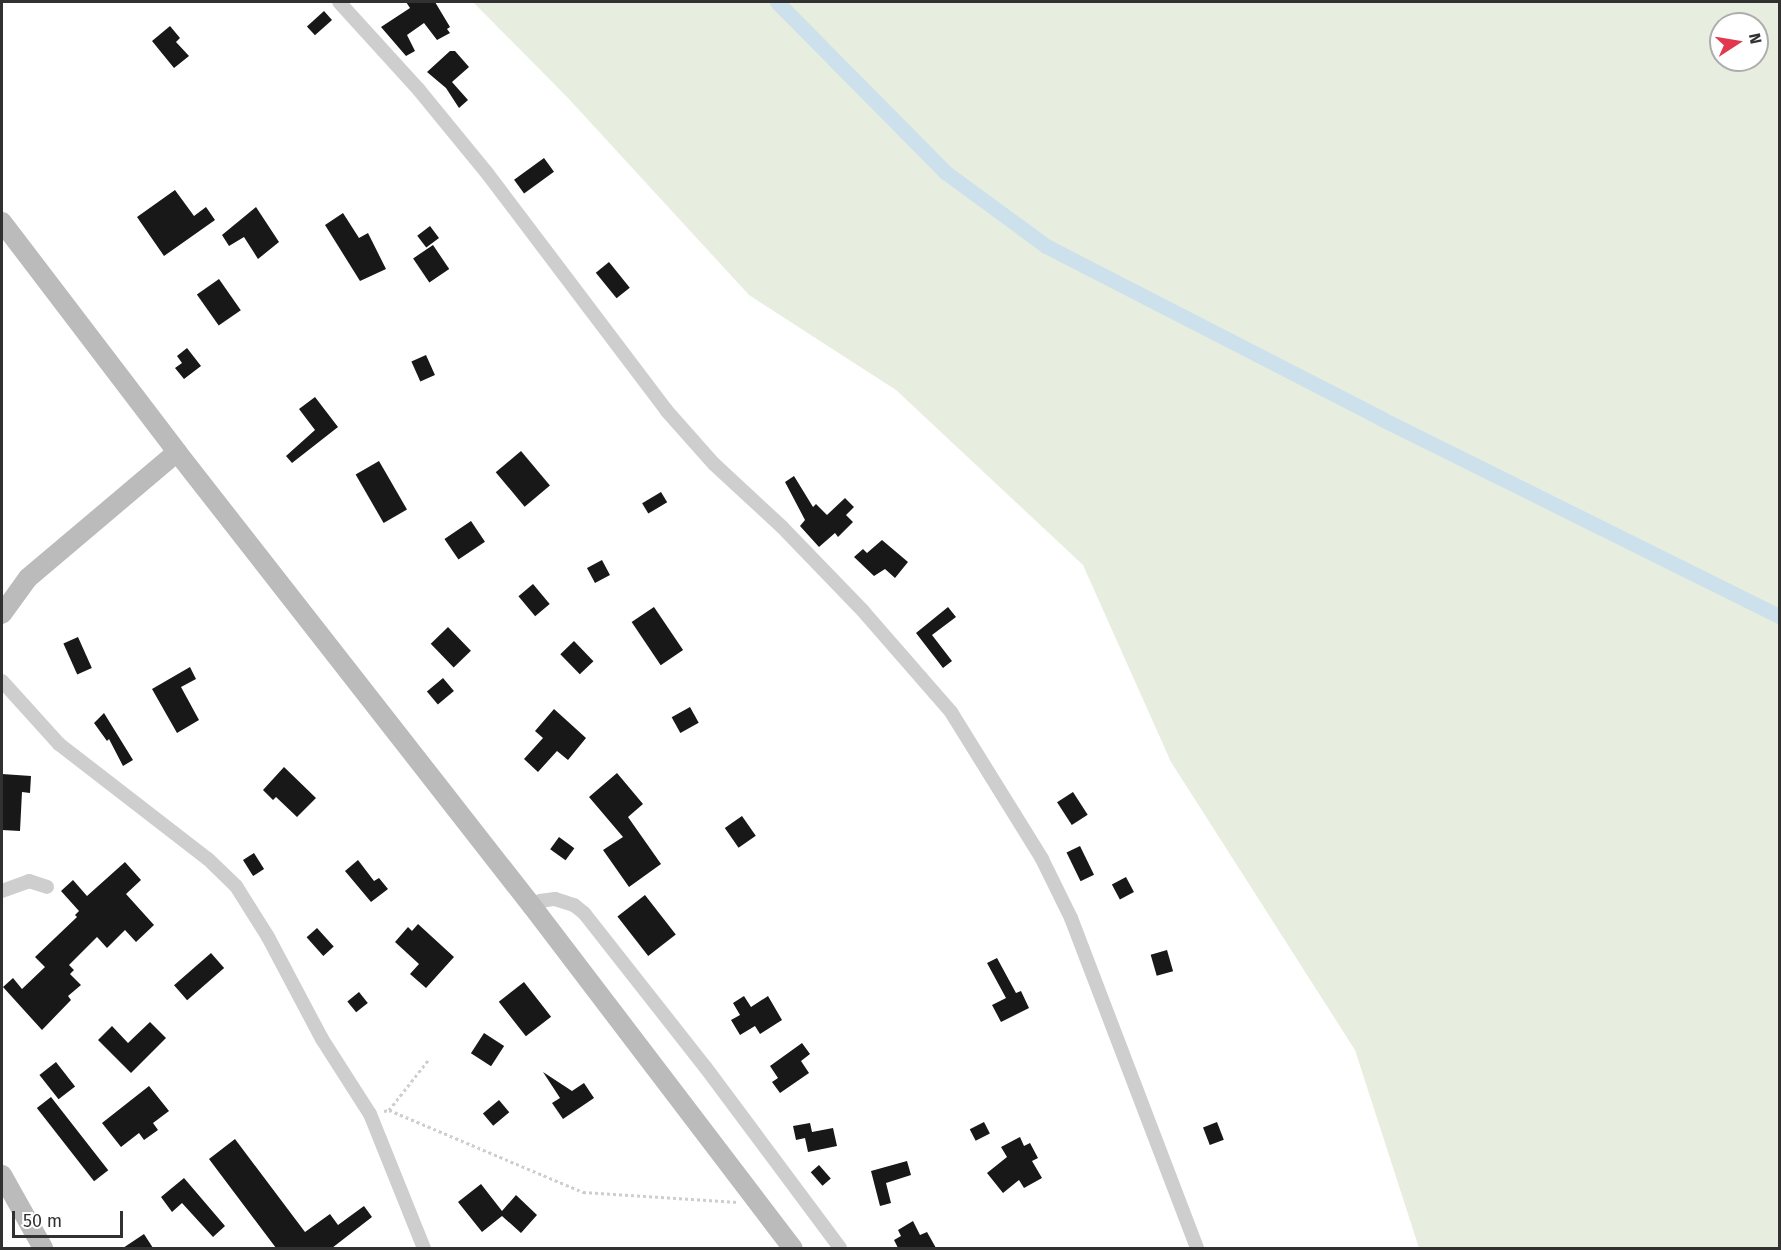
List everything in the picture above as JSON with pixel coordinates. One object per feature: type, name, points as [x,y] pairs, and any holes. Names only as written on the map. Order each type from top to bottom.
[{"type":"main road","points":[[2,222],[177,452],[532,906],[794,1248]]},
{"type":"main road","points":[[2,614],[28,578],[177,452]]},
{"type":"main road","points":[[2,1175],[43,1248]]},
{"type":"street","points":[[339,2],[419,90],[479,163],[666,410],[714,464],[782,527],[863,611],[951,712],[1042,859],[1071,918],[1197,1248]]},
{"type":"street","points":[[2,681],[59,744],[208,859],[236,886],[268,937],[322,1039],[370,1114],[424,1248]]},
{"type":"street","points":[[2,891],[29,881],[47,887]]},
{"type":"street","points":[[532,906],[540,901],[555,899],[574,905],[584,913],[706,1068],[840,1248]]},
{"type":"path","points":[[389,1110],[429,1059]]},
{"type":"path","points":[[370,1114],[389,1110],[583,1192],[759,1204]]},
{"type":"shaded area","points":[[473,2],[1779,2],[1779,1248],[1419,1248],[1355,1050],[1171,762],[1083,565],[896,390],[749,295],[568,98]]},
{"type":"building","points":[[406,2],[435,2],[450,27],[447,29],[450,33],[437,40],[424,23],[407,35],[415,51],[406,56],[381,27],[410,8]]},
{"type":"building","points":[[324,11],[332,20],[315,35],[307,26]]},
{"type":"building","points":[[170,26],[180,38],[176,42],[189,56],[174,68],[152,41]]},
{"type":"building","points":[[450,51],[455,51],[469,67],[452,82],[468,100],[459,108],[446,88],[427,72]]},
{"type":"building","points":[[544,158],[554,172],[524,194],[514,180]]},
{"type":"building","points":[[175,190],[194,216],[206,207],[215,220],[164,256],[137,217]]},
{"type":"building","points":[[256,207],[279,242],[258,259],[244,237],[229,246],[222,235]]},
{"type":"building","points":[[343,213],[359,238],[368,233],[386,269],[360,281],[325,225]]},
{"type":"building","points":[[430,226],[439,238],[426,248],[417,236]]},
{"type":"building","points":[[433,245],[449,269],[429,282],[413,258]]},
{"type":"building","points":[[609,262],[630,288],[617,298],[596,273]]},
{"type":"building","points":[[219,279],[241,310],[219,326],[197,294]]},
{"type":"building","points":[[187,348],[201,366],[184,379],[175,368],[182,363],[177,356]]},
{"type":"building","points":[[426,355],[435,375],[420,382],[411,362]]},
{"type":"building","points":[[315,397],[338,427],[292,463],[286,456],[315,430],[299,409]]},
{"type":"building","points":[[521,451],[550,485],[525,507],[496,472]]},
{"type":"building","points":[[379,461],[407,509],[384,523],[356,474]]},
{"type":"building","points":[[794,476],[813,507],[816,504],[827,515],[845,498],[854,507],[846,515],[853,522],[838,537],[835,533],[819,547],[800,526],[805,520],[785,482]]},
{"type":"building","points":[[661,492],[667,502],[648,514],[642,503]]},
{"type":"building","points":[[471,521],[485,542],[458,560],[444,539]]},
{"type":"building","points":[[882,540],[908,562],[895,578],[885,569],[874,576],[854,557],[863,549],[867,553]]},
{"type":"building","points":[[602,560],[610,575],[595,583],[587,568]]},
{"type":"building","points":[[533,584],[550,604],[535,616],[518,596]]},
{"type":"building","points":[[654,607],[683,650],[661,665],[632,622]]},
{"type":"building","points":[[948,607],[956,617],[932,635],[952,661],[943,668],[916,633]]},
{"type":"building","points":[[448,627],[471,651],[454,667],[431,644]]},
{"type":"building","points":[[78,637],[92,668],[77,675],[63,644]]},
{"type":"building","points":[[574,641],[593,661],[580,674],[560,654]]},
{"type":"building","points":[[190,667],[196,679],[181,687],[199,720],[177,733],[152,689]]},
{"type":"building","points":[[443,678],[454,691],[438,705],[427,691]]},
{"type":"building","points":[[690,707],[699,723],[680,733],[672,717]]},
{"type":"building","points":[[554,709],[586,738],[568,760],[557,751],[538,772],[524,759],[543,738],[535,731]]},
{"type":"building","points":[[104,713],[133,760],[123,766],[109,739],[107,741],[94,723]]},
{"type":"building","points":[[284,767],[316,798],[297,817],[276,797],[273,800],[263,790]]},
{"type":"building","points":[[617,773],[643,804],[628,817],[661,864],[629,887],[603,850],[623,837],[589,797]]},
{"type":"building","points":[[2,774],[31,776],[30,793],[22,792],[20,831],[2,830]]},
{"type":"building","points":[[1073,792],[1088,815],[1072,825],[1057,802]]},
{"type":"building","points":[[742,816],[756,836],[739,848],[725,828]]},
{"type":"building","points":[[559,837],[574,848],[566,860],[550,849]]},
{"type":"building","points":[[1080,846],[1094,875],[1081,881],[1067,853]]},
{"type":"building","points":[[254,853],[264,869],[253,876],[243,860]]},
{"type":"building","points":[[358,860],[374,881],[379,878],[388,889],[371,902],[345,871]]},
{"type":"building","points":[[125,862],[141,880],[126,894],[154,925],[136,942],[125,930],[107,948],[97,937],[69,965],[74,970],[70,974],[81,985],[68,996],[71,1000],[42,1030],[3,987],[13,978],[22,989],[45,967],[35,957],[77,917],[75,915],[79,911],[61,891],[73,880],[87,896]]},
{"type":"building","points":[[1126,877],[1134,892],[1120,900],[1112,885]]},
{"type":"building","points":[[645,895],[676,934],[648,956],[617,917]]},
{"type":"building","points":[[418,924],[454,957],[426,988],[410,974],[419,964],[395,942],[408,927],[412,931]]},
{"type":"building","points":[[317,928],[334,947],[323,956],[307,937]]},
{"type":"building","points":[[1167,950],[1173,971],[1157,976],[1151,955]]},
{"type":"building","points":[[211,953],[224,968],[187,1000],[174,985]]},
{"type":"building","points":[[997,958],[1016,993],[1021,991],[1029,1008],[1001,1022],[992,1005],[1006,998],[987,963]]},
{"type":"building","points":[[524,982],[551,1017],[526,1036],[499,1002]]},
{"type":"building","points":[[359,992],[368,1003],[356,1012],[347,1001]]},
{"type":"building","points":[[744,996],[751,1007],[768,996],[782,1020],[760,1034],[755,1026],[740,1035],[731,1020],[740,1015],[733,1003]]},
{"type":"building","points":[[150,1022],[166,1038],[131,1073],[98,1040],[112,1026],[128,1043]]},
{"type":"building","points":[[484,1033],[504,1046],[491,1066],[471,1053]]},
{"type":"building","points":[[802,1043],[810,1054],[801,1061],[809,1073],[780,1093],[772,1082],[778,1078],[770,1066]]},
{"type":"building","points":[[56,1062],[75,1086],[59,1099],[39,1075]]},
{"type":"building","points":[[543,1072],[572,1091],[584,1083],[594,1098],[563,1119],[552,1103],[560,1098]]},
{"type":"building","points":[[149,1086],[169,1111],[153,1123],[158,1130],[144,1140],[139,1133],[121,1147],[102,1123]]},
{"type":"building","points":[[51,1097],[108,1170],[94,1181],[37,1108]]},
{"type":"building","points":[[499,1100],[509,1112],[493,1126],[483,1113]]},
{"type":"building","points":[[984,1122],[990,1134],[976,1141],[970,1129]]},
{"type":"building","points":[[1217,1122],[1224,1140],[1210,1145],[1203,1127]]},
{"type":"building","points":[[810,1123],[812,1132],[833,1128],[837,1146],[808,1152],[805,1138],[796,1140],[793,1126]]},
{"type":"building","points":[[1020,1137],[1024,1146],[1030,1143],[1038,1158],[1032,1161],[1042,1178],[1024,1188],[1019,1180],[1003,1193],[987,1173],[1007,1157],[1001,1147]]},
{"type":"building","points":[[235,1139],[305,1232],[330,1214],[338,1225],[364,1206],[372,1217],[332,1248],[276,1248],[209,1159]]},
{"type":"building","points":[[907,1161],[911,1175],[886,1183],[891,1203],[880,1206],[871,1171]]},
{"type":"building","points":[[819,1165],[831,1179],[823,1186],[811,1172]]},
{"type":"building","points":[[184,1178],[225,1226],[213,1237],[182,1203],[172,1212],[161,1197]]},
{"type":"building","points":[[481,1184],[502,1211],[516,1195],[537,1215],[521,1233],[502,1216],[482,1232],[458,1202]]},
{"type":"building","points":[[913,1221],[920,1235],[927,1232],[936,1248],[898,1248],[894,1240],[901,1236],[898,1230]]},
{"type":"building","points":[[144,1234],[153,1248],[123,1248]]},
{"type":"waterway","points":[[777,2],[945,172],[1046,246],[1382,419],[1780,617]]}]
